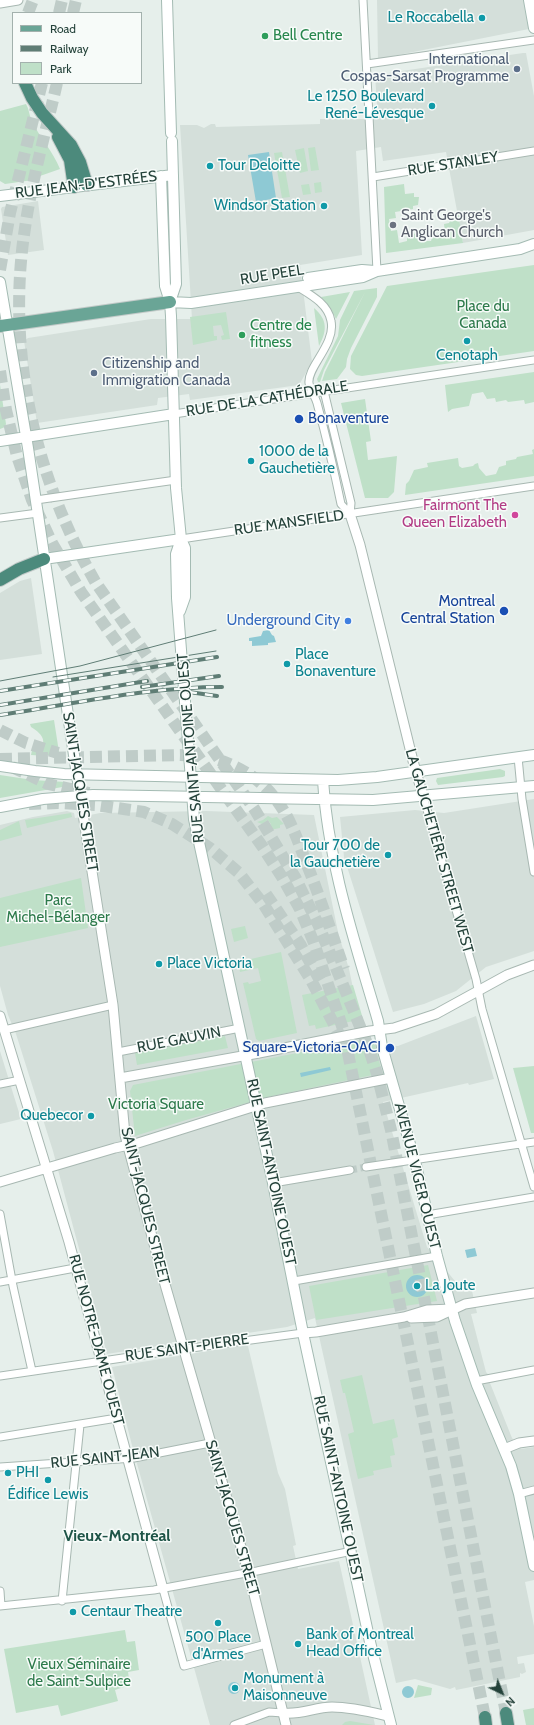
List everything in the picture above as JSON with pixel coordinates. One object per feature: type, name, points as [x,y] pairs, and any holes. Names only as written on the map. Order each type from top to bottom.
[{"type":"highway","points":[[26,84],[34,101],[49,122],[70,160],[74,187]]},
{"type":"highway","points":[[49,122],[67,138],[73,147],[88,185]]},
{"type":"highway","points":[[0,580],[19,569],[44,559]]},
{"type":"main road","name":"RUE SAINT-ANTOINE OUEST","points":[[167,0],[176,284],[170,302]]},
{"type":"main road","points":[[529,0],[534,28]]},
{"type":"main road","name":"RUE JEAN-D'ESTRÉES","points":[[0,196],[173,175]]},
{"type":"main road","name":"RUE SAINT-ANTOINE OUEST","points":[[161,176],[164,286],[170,302],[176,480],[181,538],[176,554],[179,615],[192,796],[197,836],[246,1055],[369,1636],[389,1720]]},
{"type":"main road","name":"RUE PEEL","points":[[2,328],[53,318],[170,302],[187,297],[362,270],[377,271],[520,249],[534,244]]},
{"type":"main road","name":"RUE PEEL","points":[[520,249],[534,252]]},
{"type":"main road","name":"RUE PEEL","points":[[170,302],[191,304],[363,277],[377,271]]},
{"type":"main road","points":[[0,282],[2,328]]},
{"type":"main road","name":"SAINT-JACQUES STREET","points":[[2,328],[26,438],[80,795]]},
{"type":"main road","name":"RUE DE LA CATHÉDRALE","points":[[0,442],[174,414]]},
{"type":"main road","name":"RUE MANSFIELD","points":[[44,559],[181,538]]},
{"type":"main road","points":[[0,766],[45,772],[77,774],[323,780],[359,779],[534,755]]},
{"type":"main road","name":"AVENUE VIGER OUEST","points":[[323,780],[324,800],[336,871],[378,1021],[379,1031],[414,1160],[437,1256],[456,1307],[476,1381],[511,1466],[519,1494],[534,1566]]},
{"type":"main road","points":[[0,807],[43,799],[80,795],[379,800],[534,786]]},
{"type":"street","points":[[0,3],[18,0]]},
{"type":"street","points":[[363,0],[377,271]]},
{"type":"street","points":[[367,64],[534,40]]},
{"type":"street","name":"RUE STANLEY","points":[[373,177],[534,151]]},
{"type":"street","name":"LA GAUCHETIÈRE STREET WEST","points":[[298,286],[322,304],[331,321],[331,336],[310,378],[310,384],[317,401],[341,504],[350,514]]},
{"type":"street","name":"RUE DE LA CATHÉDRALE","points":[[174,414],[534,360]]},
{"type":"street","name":"LA GAUCHETIÈRE STREET WEST","points":[[324,391],[351,503],[350,514],[366,568],[416,771],[482,1009],[534,1187]]},
{"type":"street","points":[[36,500],[176,480]]},
{"type":"street","name":"RUE MANSFIELD","points":[[181,538],[534,486]]},
{"type":"street","points":[[0,518],[38,513]]},
{"type":"street","points":[[518,756],[521,787],[534,872]]},
{"type":"street","name":"SAINT-JACQUES STREET","points":[[80,795],[113,1005],[127,1145],[210,1443],[249,1573],[286,1725]]},
{"type":"street","points":[[120,1078],[394,1028],[436,1014],[511,973],[534,965]]},
{"type":"street","points":[[4,1030],[113,1005]]},
{"type":"street","name":"RUE NOTRE-DAME OUEST","points":[[0,1016],[75,1268],[184,1666],[266,1644]]},
{"type":"street","name":"RUE GAUVIN","points":[[118,1052],[240,1028]]},
{"type":"street","points":[[0,1182],[256,1106],[391,1078]]},
{"type":"street","points":[[0,1084],[20,1080]]},
{"type":"street","points":[[366,1167],[534,1142]]},
{"type":"street","points":[[273,1183],[350,1170]]},
{"type":"street","points":[[427,1215],[534,1196]]},
{"type":"street","points":[[0,1214],[12,1280],[32,1371]]},
{"type":"street","points":[[294,1281],[437,1256]]},
{"type":"street","points":[[0,1282],[75,1268]]},
{"type":"street","points":[[304,1333],[404,1318],[427,1310],[456,1307],[534,1293]]},
{"type":"street","name":"RUE SAINT-PIERRE","points":[[0,1376],[304,1333]]},
{"type":"street","points":[[476,1381],[534,1370]]},
{"type":"street","points":[[0,1437],[117,1418]]},
{"type":"street","points":[[62,1601],[80,1425]]},
{"type":"street","points":[[504,1449],[518,1443],[534,1441]]},
{"type":"street","name":"RUE SAINT-JEAN","points":[[0,1467],[128,1458],[210,1443]]},
{"type":"street","points":[[519,1494],[534,1490]]},
{"type":"street","points":[[0,1591],[1,1606],[136,1593],[249,1573],[352,1551]]},
{"type":"street","points":[[234,1725],[269,1712],[298,1714],[332,1707],[376,1712],[389,1720]]},
{"type":"shaded area","points":[[377,0],[534,0],[534,28],[378,59]]},
{"type":"shaded area","points":[[526,53],[534,96],[534,230],[463,243],[446,152],[383,161],[381,147],[356,151],[362,255],[300,265],[312,362],[299,385],[190,400],[189,394],[158,398],[157,405],[37,423],[24,341],[28,338],[151,319],[192,319],[180,125],[197,125],[204,128],[211,124],[215,124],[216,127],[320,124],[320,119],[378,119],[375,75]]},
{"type":"shaded area","points":[[38,201],[44,250],[8,255],[1,209],[2,207]]},
{"type":"shaded area","points":[[31,578],[42,654],[0,660],[0,593],[20,581]]},
{"type":"shaded area","points":[[534,799],[534,951],[486,967],[456,991],[424,1004],[393,1012],[344,857],[340,817],[415,810],[444,813]]},
{"type":"shaded area","points":[[67,811],[74,813],[75,818],[100,813],[206,811],[314,815],[338,932],[349,969],[365,1045],[398,1046],[476,1016],[494,1079],[469,1085],[468,1083],[383,1102],[427,1247],[464,1292],[472,1291],[477,1313],[471,1314],[486,1372],[495,1382],[490,1383],[512,1438],[521,1449],[534,1447],[534,1580],[525,1582],[534,1626],[534,1654],[517,1657],[518,1664],[524,1663],[526,1672],[522,1674],[520,1673],[520,1677],[456,1690],[455,1687],[450,1689],[415,1679],[396,1683],[315,1318],[287,1327],[195,1341],[172,1342],[171,1344],[107,1354],[53,1151],[16,1034],[8,1015],[0,986],[0,825]]},
{"type":"shaded area","points":[[0,1051],[21,1119],[0,1124]]},
{"type":"shaded area","points":[[238,1346],[248,1346],[278,1473],[285,1489],[296,1545],[293,1546],[298,1569],[339,1561],[375,1725],[210,1725],[134,1453],[112,1367]]},
{"type":"green space","points":[[26,104],[34,126],[54,156],[60,169],[40,176],[40,179],[5,184],[0,181],[0,111]]},
{"type":"green space","points":[[315,147],[319,170],[311,171],[308,148]]},
{"type":"green space","points":[[304,148],[308,171],[300,173],[295,150]]},
{"type":"green space","points":[[282,152],[290,197],[282,198],[274,153]]},
{"type":"green space","points":[[321,182],[322,192],[315,193],[314,183]]},
{"type":"green space","points":[[309,184],[311,194],[303,195],[301,185]]},
{"type":"green space","points":[[404,184],[405,194],[414,193],[414,197],[419,197],[418,205],[413,206],[413,209],[395,212],[396,218],[389,219],[391,231],[397,230],[399,243],[407,241],[407,235],[418,233],[418,237],[423,236],[427,241],[431,241],[433,235],[445,233],[444,224],[449,223],[451,214],[458,213],[463,243],[386,253],[384,187]]},
{"type":"green space","name":"Place du Canada","points":[[534,265],[534,351],[362,376],[356,375],[350,369],[351,356],[387,286]]},
{"type":"green space","points":[[377,288],[377,297],[351,348],[346,367],[337,379],[322,381],[325,372],[365,292],[324,370],[320,382],[318,382],[317,379],[338,336],[340,320],[354,291]]},
{"type":"green space","points":[[350,292],[336,319],[331,309],[321,297]]},
{"type":"green space","points":[[314,308],[319,312],[325,326],[324,335],[319,346]]},
{"type":"green space","points":[[226,312],[230,339],[222,340],[221,336],[224,335],[221,325],[213,326],[214,336],[217,336],[217,340],[193,345],[190,317]]},
{"type":"green space","points":[[534,372],[534,402],[525,404],[524,400],[508,402],[506,400],[496,402],[495,398],[487,399],[483,392],[472,394],[469,406],[452,409],[448,412],[445,385]]},
{"type":"green space","points":[[0,385],[6,424],[5,427],[0,429]]},
{"type":"green space","points":[[365,399],[371,441],[366,442],[368,460],[397,456],[394,492],[388,498],[365,498],[341,403]]},
{"type":"green space","points":[[534,449],[534,476],[405,495],[406,484],[414,470],[428,467],[427,463],[458,458],[459,466],[462,468],[473,466],[478,463],[479,468],[486,476],[496,474],[499,467],[506,465],[506,461],[533,454],[532,450]]},
{"type":"green space","points":[[54,720],[59,752],[54,755],[47,756],[31,755],[32,750],[41,746],[43,740],[39,733],[31,727],[30,724]]},
{"type":"green space","points":[[500,769],[505,771],[505,776],[438,785],[436,781],[437,778]]},
{"type":"green space","points":[[0,775],[33,780],[66,782],[68,786],[0,798]]},
{"type":"green space","points":[[71,813],[72,817],[27,828],[25,820]]},
{"type":"green space","points":[[268,816],[272,818],[277,817],[284,824],[280,825],[280,828],[265,831],[271,824],[268,820],[262,824],[257,822]]},
{"type":"green space","points":[[19,821],[22,835],[0,841],[0,830]]},
{"type":"green space","name":"Parc Michel-Bélanger","points":[[81,878],[88,928],[0,947],[0,898]]},
{"type":"green space","points":[[245,926],[248,938],[234,942],[231,929]]},
{"type":"green space","points":[[281,952],[297,1033],[259,1041],[256,1039],[243,983],[248,982],[249,984],[261,981],[258,968],[240,972],[238,962]]},
{"type":"green space","points":[[353,985],[363,1019],[316,1029],[315,1025],[309,1026],[302,995]]},
{"type":"green space","points":[[225,1036],[228,1048],[137,1065],[135,1053]]},
{"type":"green space","name":"Victoria Square","points":[[369,1039],[375,1045],[381,1068],[381,1072],[378,1074],[272,1096],[135,1136],[130,1091],[133,1085]]},
{"type":"green space","points":[[534,1066],[534,1133],[531,1133],[513,1068]]},
{"type":"green space","points":[[428,1265],[437,1301],[316,1320],[309,1286]]},
{"type":"green space","points":[[362,1375],[373,1424],[394,1419],[398,1437],[392,1439],[395,1455],[390,1456],[392,1467],[373,1471],[374,1475],[358,1479],[348,1434],[354,1432],[345,1393],[343,1393],[340,1380]]},
{"type":"green space","name":"Vieux Séminaire de Saint-Sulpice","points":[[125,1630],[127,1642],[135,1641],[139,1670],[128,1672],[130,1685],[115,1690],[118,1701],[61,1716],[58,1705],[16,1713],[4,1649]]},
{"type":"green space","points":[[418,1685],[432,1688],[431,1695],[414,1698]]},
{"type":"green space","points":[[534,1708],[534,1725],[526,1725],[523,1710]]},
{"type":"green space","points":[[350,1721],[374,1725],[342,1725],[345,1722]]},
{"type":"water","points":[[269,152],[276,198],[256,202],[248,155]]},
{"type":"water","points":[[269,630],[274,636],[276,642],[268,643],[268,645],[252,646],[252,641],[249,641],[249,638],[261,636],[263,631]]},
{"type":"water","points":[[330,1067],[331,1070],[301,1077],[300,1073]]},
{"type":"water","points":[[475,1248],[477,1256],[467,1258],[465,1250]]},
{"type":"water","points":[[417,1275],[425,1278],[428,1286],[425,1294],[417,1297],[409,1294],[406,1286],[409,1278]]},
{"type":"water","points":[[234,1682],[238,1684],[240,1688],[238,1692],[234,1694],[230,1692],[228,1688],[230,1684]]},
{"type":"water","points":[[408,1686],[412,1688],[414,1692],[412,1696],[408,1698],[404,1696],[402,1692],[404,1688]]},
{"type":"tunnel","points":[[28,12],[33,0]]},
{"type":"tunnel","points":[[59,12],[62,0]]},
{"type":"tunnel","points":[[73,12],[76,0]]},
{"type":"tunnel","points":[[0,270],[10,213],[42,84]]},
{"type":"tunnel","points":[[57,84],[31,191],[20,274],[19,320],[23,366],[30,412],[41,456],[56,500],[74,542],[96,583],[255,810],[295,877],[318,924],[368,1046],[377,1074],[391,1130],[506,1713]]},
{"type":"tunnel","points":[[0,371],[6,410],[17,456],[32,500],[52,543],[81,592],[262,846],[300,909],[314,943],[343,1029],[485,1717]]},
{"type":"tunnel","points":[[0,730],[26,743],[58,753]]},
{"type":"tunnel","points":[[0,759],[180,755],[199,756]]},
{"type":"tunnel","points":[[219,760],[242,770],[256,779],[284,811],[295,834],[325,913],[344,969]]},
{"type":"tunnel","points":[[12,767],[48,784],[89,793]]},
{"type":"tunnel","points":[[29,804],[58,803],[96,805],[144,812],[172,824],[210,848],[239,873],[264,905],[311,980],[340,1036]]},
{"type":"tunnel","points":[[266,894],[300,944],[322,984]]},
{"type":"tunnel","points":[[350,1170],[366,1167]]},
{"type":"tram line","points":[[0,681],[80,666],[216,630]]},
{"type":"tram line","points":[[53,677],[216,651]]},
{"type":"railway","points":[[0,691],[217,657]]},
{"type":"railway","points":[[142,687],[219,676]]},
{"type":"railway","points":[[0,705],[147,681]]},
{"type":"railway","points":[[0,715],[138,693],[222,687]]},
{"type":"railway","points":[[189,692],[217,696]]},
{"type":"place","name":"Le Roccabella","points":[[482,18]]},
{"type":"place","name":"Bell Centre","points":[[265,36]]},
{"type":"place","name":"International Cospas-Sarsat Programme","points":[[517,69]]},
{"type":"place","name":"Le 1250 Boulevard René-Lévesque","points":[[432,106]]},
{"type":"place","name":"Tour Deloitte","points":[[210,166]]},
{"type":"place","name":"Windsor Station","points":[[324,206]]},
{"type":"place","name":"Saint George's Anglican Church","points":[[393,225]]},
{"type":"place","name":"Centre de fitness","points":[[242,335]]},
{"type":"place","name":"Cenotaph","points":[[467,341]]},
{"type":"place","name":"Citizenship and Immigration Canada","points":[[94,373]]},
{"type":"place","name":"Bonaventure","points":[[299,419]]},
{"type":"place","name":"1000 de la Gauchetière","points":[[251,461]]},
{"type":"place","name":"Fairmont The Queen Elizabeth","points":[[515,515]]},
{"type":"place","name":"Montreal Central Station","points":[[504,611]]},
{"type":"place","name":"Underground City","points":[[348,621]]},
{"type":"place","name":"Place Bonaventure","points":[[287,664]]},
{"type":"place","name":"Tour 700 de la Gauchetière","points":[[388,855]]},
{"type":"place","name":"Place Victoria","points":[[159,964]]},
{"type":"place","name":"Square-Victoria-OACI","points":[[390,1048]]},
{"type":"place","name":"Quebecor","points":[[91,1116]]},
{"type":"place","name":"La Joute","points":[[417,1286]]},
{"type":"place","name":"PHI","points":[[8,1473]]},
{"type":"place","name":"Édifice Lewis","points":[[48,1480]]},
{"type":"place","name":"Centaur Theatre","points":[[73,1612]]},
{"type":"place","name":"500 Place d'Armes","points":[[218,1623]]},
{"type":"place","name":"Bank of Montreal Head Office","points":[[298,1644]]},
{"type":"place","name":"Monument à Maisonneuve","points":[[235,1688]]},
{"type":"district","name":"Vieux-Montréal","points":[[117,1536]]}]
